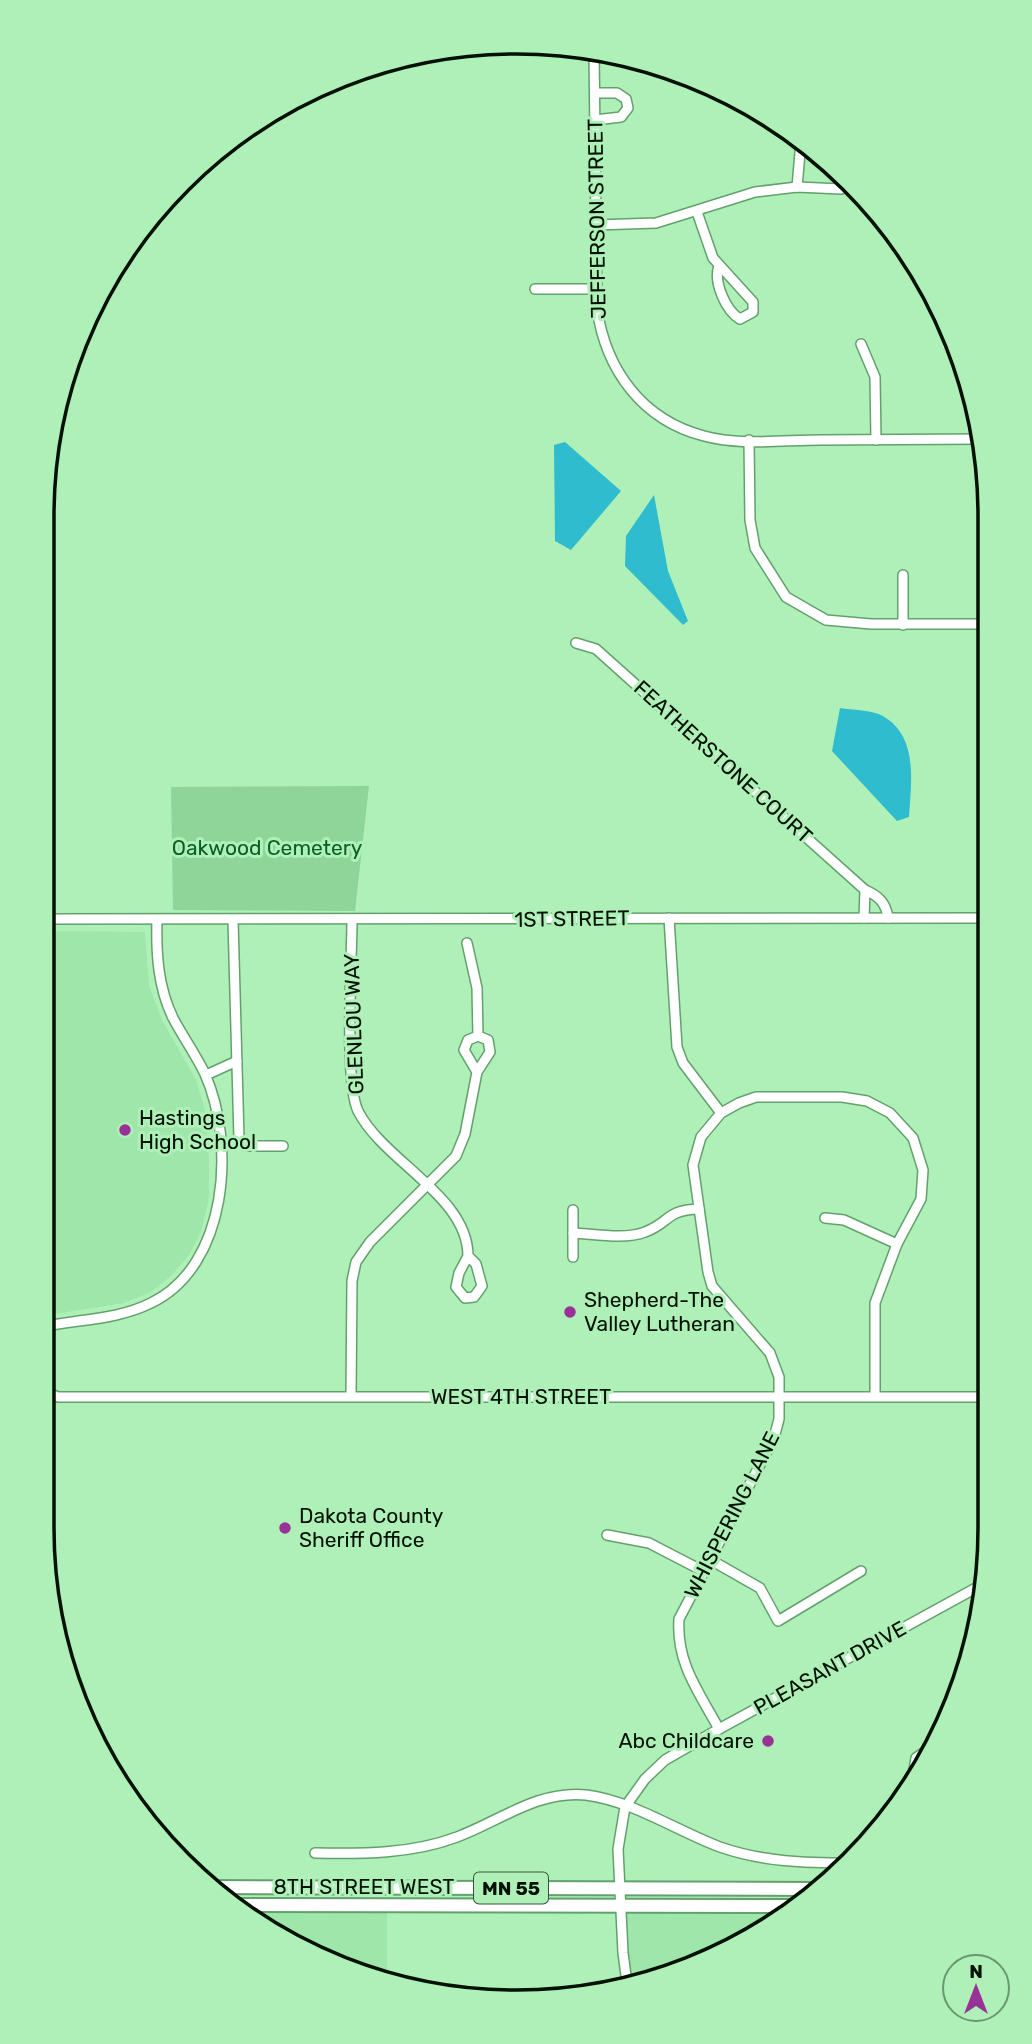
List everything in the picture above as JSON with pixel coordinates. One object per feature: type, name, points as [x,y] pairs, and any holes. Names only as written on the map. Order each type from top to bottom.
[{"type":"highway","name":"8TH STREET WEST","points":[[227,1887],[803,1889]]},
{"type":"highway","name":"8TH STREET WEST","points":[[250,1905],[781,1906]]},
{"type":"street","name":"JEFFERSON STREET","points":[[594,61],[598,319],[605,348],[618,374],[636,398],[666,420],[704,436],[749,440],[971,439]]},
{"type":"street","points":[[595,93],[621,94],[628,103],[627,113],[621,117],[595,120]]},
{"type":"street","points":[[797,187],[800,152]]},
{"type":"street","points":[[596,225],[643,224],[697,212],[755,192],[797,187],[843,189]]},
{"type":"street","points":[[697,212],[719,266],[750,295],[753,312],[747,316],[740,319],[727,307],[716,272],[719,266]]},
{"type":"street","points":[[535,289],[596,289]]},
{"type":"street","points":[[861,344],[875,377],[876,440]]},
{"type":"street","points":[[749,440],[750,520],[755,548],[786,597],[826,620],[904,625],[978,624]]},
{"type":"street","points":[[903,575],[904,625]]},
{"type":"street","name":"FEATHERSTONE COURT","points":[[576,643],[596,649],[865,890],[883,902],[888,918]]},
{"type":"street","points":[[864,918],[865,890]]},
{"type":"street","points":[[669,918],[677,1047],[682,1063],[721,1113],[756,1097],[842,1097],[867,1101],[890,1112],[913,1138],[923,1170],[921,1199],[897,1244],[874,1303],[875,1396]]},
{"type":"street","name":"1ST STREET","points":[[54,919],[978,918]]},
{"type":"street","points":[[54,1325],[127,1313],[145,1306],[179,1284],[199,1262],[211,1236],[219,1200],[217,1112],[206,1075],[173,1017],[160,983],[157,920]]},
{"type":"street","points":[[233,920],[241,1144],[283,1146]]},
{"type":"street","name":"GLENLOU WAY","points":[[352,920],[353,1094],[366,1122],[461,1223],[468,1244],[468,1256]]},
{"type":"street","points":[[467,943],[477,988],[478,1036]]},
{"type":"street","points":[[351,1396],[352,1282],[356,1262],[370,1242],[461,1147],[477,1072],[488,1058],[491,1046],[488,1040],[478,1036],[468,1040],[464,1050],[477,1072]]},
{"type":"street","points":[[206,1075],[237,1061]]},
{"type":"street","name":"WHISPERING LANE","points":[[719,1729],[681,1659],[677,1642],[679,1619],[774,1438],[779,1397],[779,1377],[770,1353],[712,1286],[693,1165],[701,1137],[721,1113]]},
{"type":"street","points":[[573,1233],[636,1234],[652,1228],[678,1210],[699,1209]]},
{"type":"street","points":[[573,1210],[573,1257]]},
{"type":"street","points":[[825,1218],[844,1220],[897,1244]]},
{"type":"street","name":"WEST 4TH STREET","points":[[54,1395],[978,1397]]},
{"type":"street","points":[[607,1535],[649,1544],[703,1571]]},
{"type":"street","points":[[709,1559],[760,1588],[778,1621],[861,1571]]},
{"type":"street","name":"PLEASANT DRIVE","points":[[626,1976],[618,1849],[625,1807],[645,1779],[665,1760],[974,1589]]},
{"type":"street","points":[[315,1853],[417,1849],[456,1838],[531,1802],[559,1795],[587,1796],[625,1807],[748,1855],[776,1861],[834,1863]]},
{"type":"shaded area","name":"Hastings High School","points":[[54,931],[145,932],[149,986],[163,1022],[196,1080],[206,1114],[209,1198],[201,1232],[189,1255],[171,1276],[149,1293],[124,1303],[54,1314]]},
{"type":"shaded area","points":[[250,1905],[387,1906],[387,1971],[339,1955],[285,1928]]},
{"type":"shaded area","points":[[620,1906],[781,1906],[747,1928],[693,1955],[626,1976]]},
{"type":"green space","name":"Oakwood Cemetery","points":[[369,786],[355,911],[173,910],[171,787]]},
{"type":"water","points":[[565,442],[621,491],[571,550],[555,541],[554,445]]},
{"type":"water","points":[[654,495],[668,571],[688,621],[683,625],[625,566],[626,536]]},
{"type":"water","points":[[840,708],[868,711],[883,716],[895,725],[903,736],[910,762],[909,817],[897,821],[832,751]]},
{"type":"place","name":"Hastings High School","points":[[125,1130]]},
{"type":"place","name":"Shepherd-The Valley Lutheran","points":[[570,1312]]},
{"type":"place","name":"Dakota County Sheriff Office","points":[[285,1528]]},
{"type":"place","name":"Abc Childcare","points":[[768,1741]]}]
